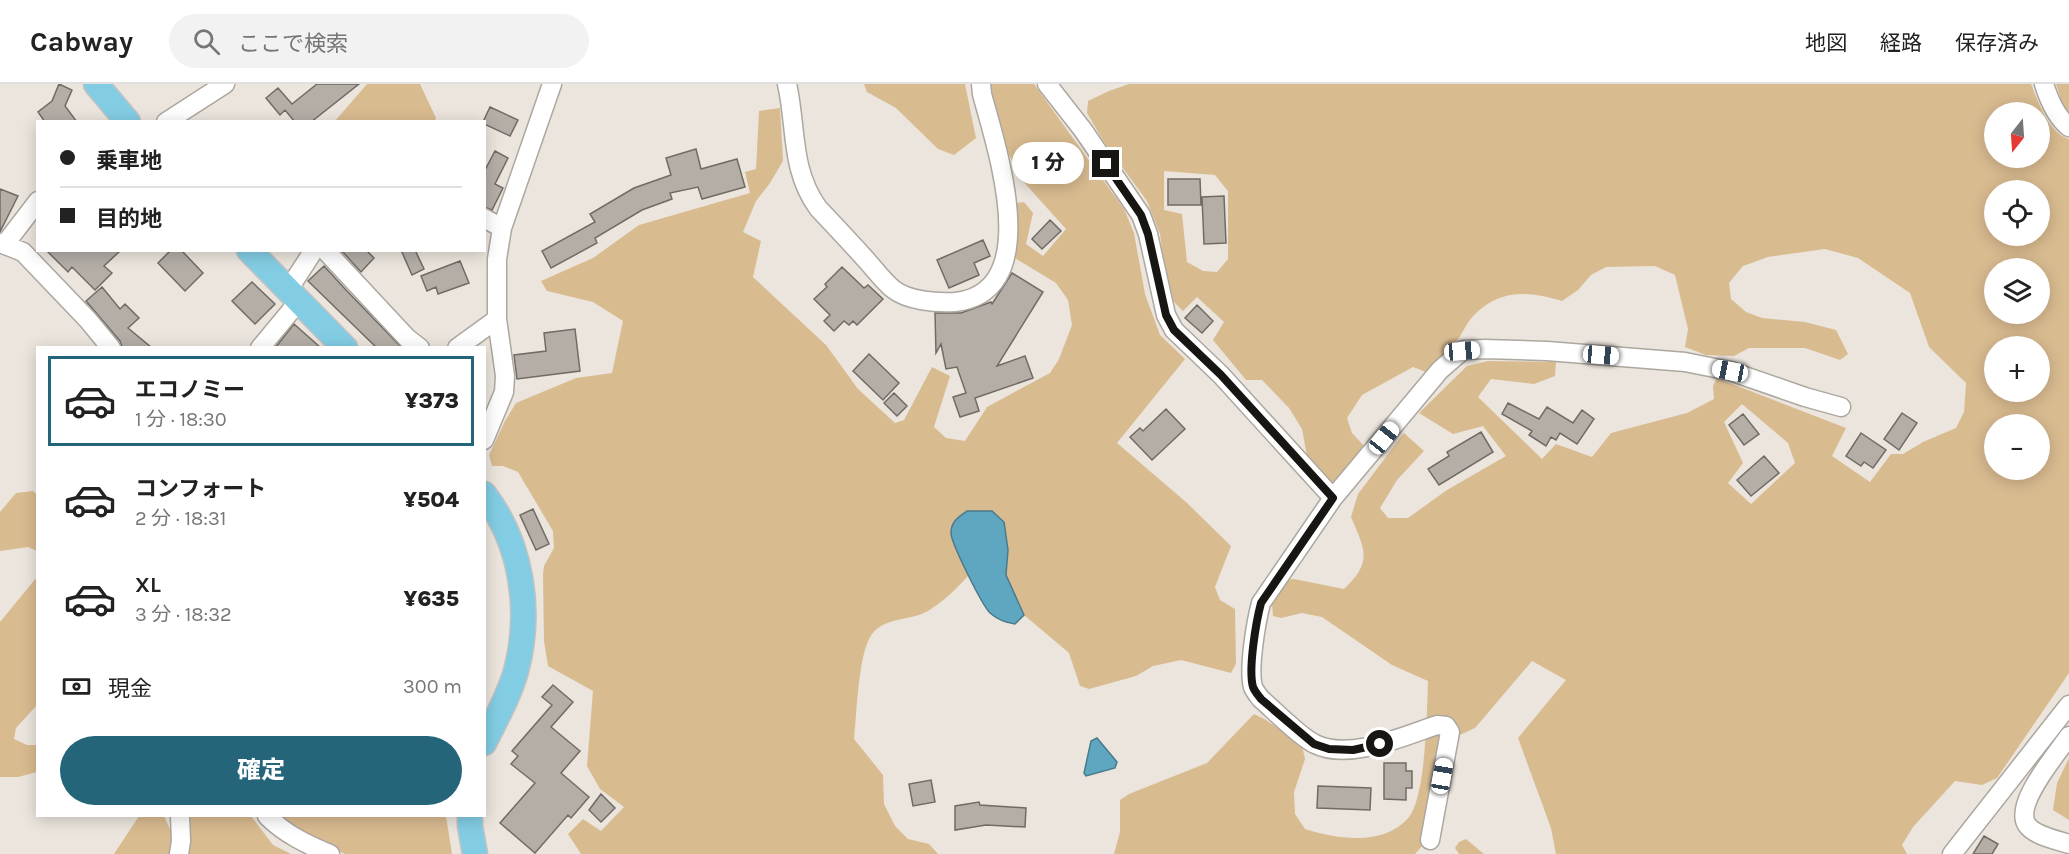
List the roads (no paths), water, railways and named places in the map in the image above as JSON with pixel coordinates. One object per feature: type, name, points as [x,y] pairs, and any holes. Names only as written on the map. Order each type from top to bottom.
[{"type":"main road","points":[[96,84],[123,120]]},
{"type":"main road","points":[[251,252],[343,346]]},
{"type":"main road","points":[[486,497],[507,532],[518,565],[522,594],[522,645],[516,671],[486,739]]},
{"type":"main road","points":[[470,817],[475,854]]},
{"type":"street","points":[[169,120],[225,84]]},
{"type":"street","points":[[486,435],[504,392],[505,376],[497,319],[498,259],[502,228],[552,84]]},
{"type":"street","points":[[787,84],[798,167],[809,196],[893,289],[912,297],[947,302],[969,300],[985,292],[1000,271],[1008,246],[1009,231],[1005,192],[981,84]]},
{"type":"street","points":[[1047,84],[1083,130],[1141,215],[1148,234],[1166,315],[1174,330],[1221,375],[1333,498]]},
{"type":"street","points":[[2044,84],[2055,110],[2069,127]]},
{"type":"street","points":[[36,203],[3,243],[23,252],[88,320],[109,346]]},
{"type":"street","points":[[486,219],[502,228]]},
{"type":"street","points":[[261,346],[293,295],[313,252]]},
{"type":"street","points":[[328,252],[407,338],[417,346]]},
{"type":"street","points":[[460,346],[497,319]]},
{"type":"street","points":[[1430,840],[1449,732],[1446,726],[1437,725],[1380,744],[1353,750],[1329,749],[1314,744],[1261,699],[1254,690],[1252,681],[1257,620],[1261,603],[1333,498],[1440,370],[1462,351],[1485,349],[1547,351],[1685,363],[1730,371],[1841,407]]},
{"type":"street","points":[[1952,854],[2069,705]]},
{"type":"street","points":[[2069,736],[2032,789],[2024,811],[2026,824],[2035,832],[2069,844]]},
{"type":"street","points":[[179,854],[182,841],[180,817]]},
{"type":"street","points":[[268,817],[279,829],[307,845],[330,854]]},
{"type":"water","points":[[967,511],[992,511],[1004,522],[1008,550],[1006,575],[1024,615],[1015,624],[996,617],[986,608],[956,549],[951,533],[952,525]]},
{"type":"water","points":[[1097,738],[1117,762],[1115,768],[1086,776],[1084,773],[1091,741]]}]
